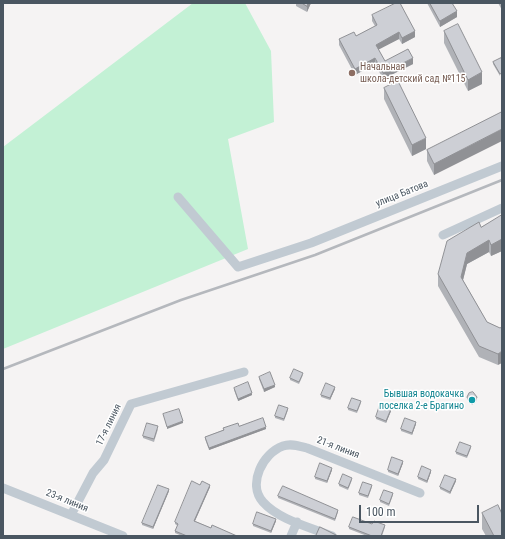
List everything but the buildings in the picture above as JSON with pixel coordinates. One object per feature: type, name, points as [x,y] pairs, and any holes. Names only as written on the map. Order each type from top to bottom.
[{"type":"street","name":"улица Батова","points":[[178,197],[238,267],[311,243],[502,166]]},
{"type":"street","points":[[443,235],[502,208]]},
{"type":"street","name":"17-я линия","points":[[72,515],[93,473],[104,460],[131,404],[244,372]]},
{"type":"street","name":"21-я линия","points":[[297,522],[278,514],[261,500],[258,492],[259,475],[262,465],[271,453],[283,446],[295,445],[326,454],[420,494]]},
{"type":"street","name":"23-я линия","points":[[3,488],[123,536]]},
{"type":"street","points":[[291,536],[297,522],[332,536]]},
{"type":"green space","points":[[193,3],[245,3],[271,51],[274,122],[228,139],[248,249],[3,349],[3,147]]},
{"type":"railway","points":[[3,369],[181,300],[315,255],[502,180]]},
{"type":"place","name":"Начальная школа-детский сад №115","points":[[352,73]]},
{"type":"place","name":"Бывшая водокачка поселка 2-е Брагино","points":[[472,400]]}]
